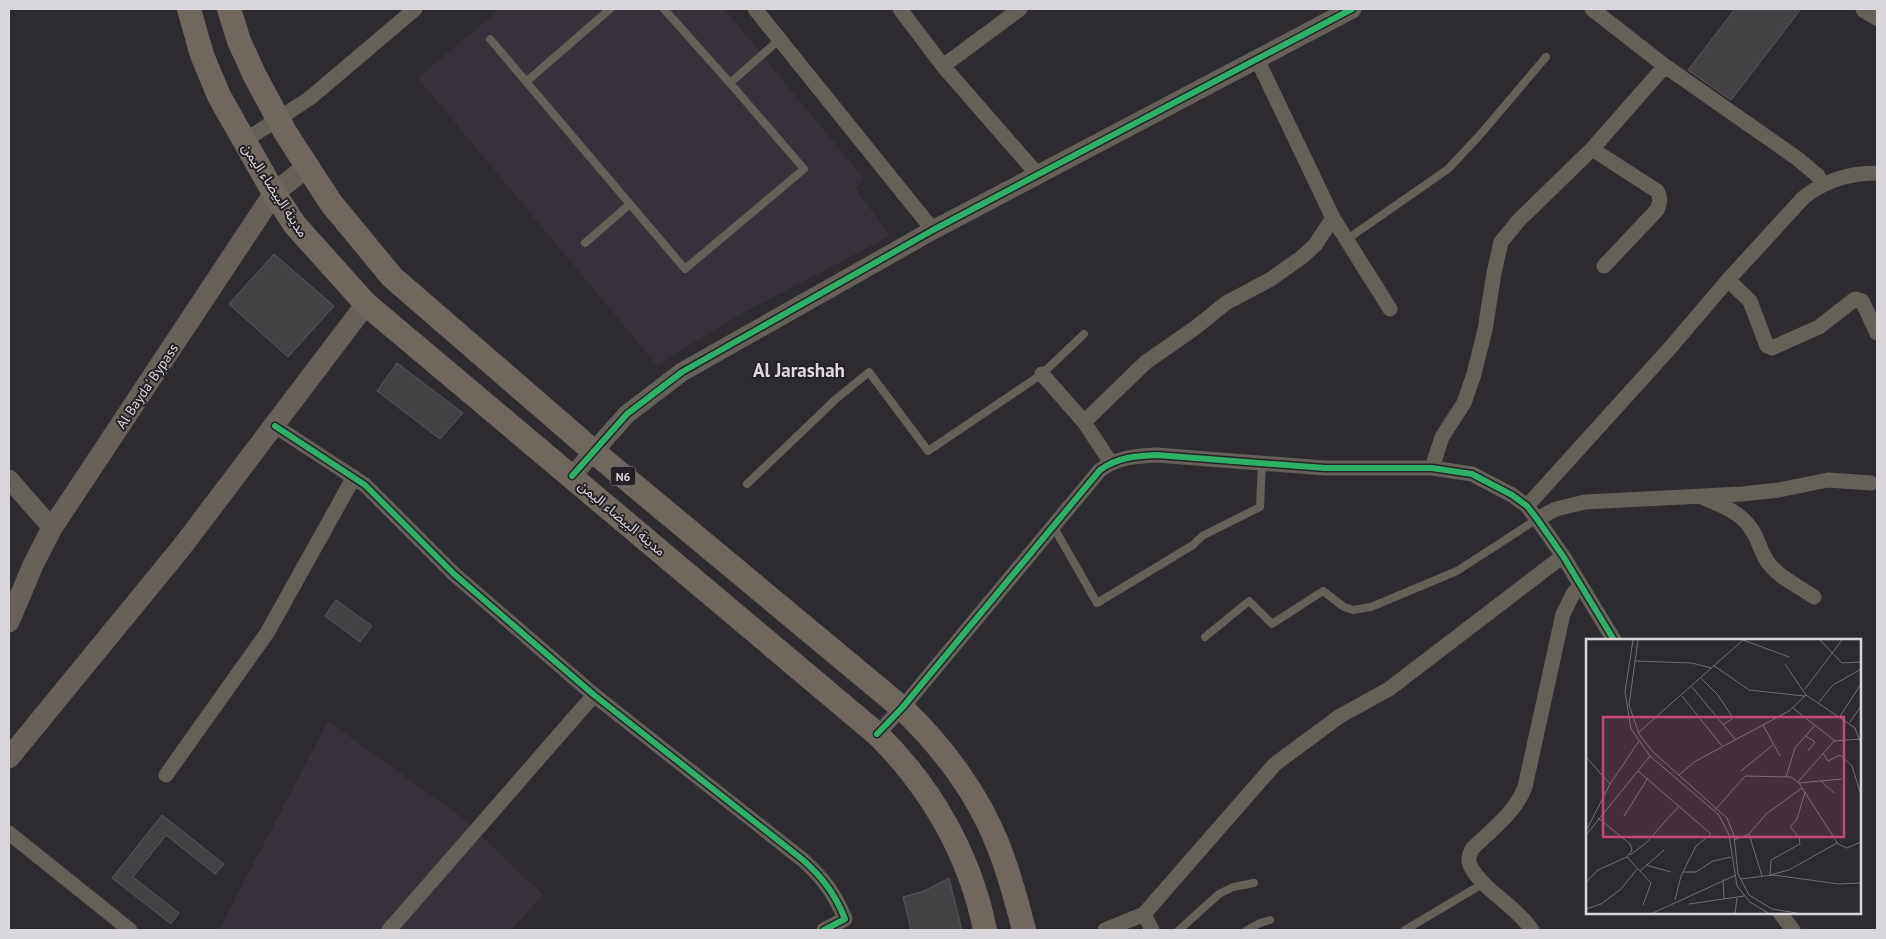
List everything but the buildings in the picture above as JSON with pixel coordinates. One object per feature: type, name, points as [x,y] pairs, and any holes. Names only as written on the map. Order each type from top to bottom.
[{"type":"main road","name":"مدينة البيضاء اليمن","points":[[189,9],[202,55],[220,96],[274,193],[295,225],[366,304],[877,734],[905,764],[941,814],[972,881],[986,930]]},
{"type":"main road","name":"N6","points":[[229,9],[239,41],[255,76],[307,167],[331,203],[392,278],[593,451],[919,724],[952,765],[985,817],[1001,853],[1024,930]]},
{"type":"main road","name":"Al Bayda' Bypass","points":[[9,622],[32,565],[52,528],[274,193],[307,167]]},
{"type":"main road","points":[[9,758],[181,548],[366,304]]},
{"type":"street","points":[[244,141],[279,120],[310,98],[415,9]]},
{"type":"street","points":[[755,9],[933,230]]},
{"type":"street","points":[[900,9],[943,66],[1038,175]]},
{"type":"street","points":[[943,66],[1020,9]]},
{"type":"street","points":[[572,476],[627,414],[682,372],[933,230],[1352,9]]},
{"type":"street","points":[[1592,9],[1665,66],[1798,159],[1818,176],[1822,185]]},
{"type":"street","points":[[1865,9],[1877,16]]},
{"type":"street","points":[[1257,59],[1333,218],[1390,309]]},
{"type":"street","points":[[1432,468],[1438,447],[1464,403],[1474,374],[1485,330],[1501,242],[1519,220],[1592,149],[1665,66]]},
{"type":"street","points":[[1592,149],[1657,191],[1660,196],[1657,210],[1604,266]]},
{"type":"street","points":[[1527,506],[1802,199],[1812,190],[1848,175],[1877,173]]},
{"type":"street","points":[[1084,422],[1146,362],[1195,328],[1226,303],[1271,279],[1302,257],[1315,244],[1333,218]]},
{"type":"street","points":[[1728,280],[1750,301],[1767,346],[1772,348],[1819,327],[1856,299],[1862,301],[1877,333]]},
{"type":"street","points":[[1042,374],[1084,422],[1111,463]]},
{"type":"street","points":[[275,426],[365,485],[454,574],[594,695],[821,876],[837,900],[845,919],[824,930]]},
{"type":"street","points":[[877,734],[902,708],[1090,481],[1100,470],[1122,458],[1157,455],[1343,469],[1432,468],[1472,474],[1512,495],[1527,506],[1563,556],[1613,639]]},
{"type":"street","points":[[166,775],[268,633],[354,476]]},
{"type":"street","points":[[9,479],[52,528]]},
{"type":"street","points":[[1537,518],[1556,509],[1585,502],[1760,492],[1828,480],[1871,482]]},
{"type":"street","points":[[1701,496],[1733,510],[1744,518],[1752,528],[1770,566],[1814,597]]},
{"type":"street","points":[[1105,930],[1144,914],[1275,764],[1340,716],[1389,690],[1563,556]]},
{"type":"street","points":[[1532,930],[1520,915],[1470,867],[1468,855],[1520,800],[1525,787],[1563,614],[1573,594],[1580,586]]},
{"type":"street","points":[[389,930],[594,695]]},
{"type":"street","points":[[9,834],[130,930]]},
{"type":"street","points":[[1144,914],[1152,930]]},
{"type":"street","points":[[1781,914],[1793,930]]},
{"type":"lane","points":[[526,82],[610,9]]},
{"type":"lane","points":[[490,39],[685,269],[804,169],[664,9]]},
{"type":"lane","points":[[730,83],[780,39]]},
{"type":"lane","points":[[1346,240],[1448,169],[1479,136],[1546,57]]},
{"type":"lane","points":[[585,243],[630,204]]},
{"type":"lane","points":[[747,484],[828,406],[869,372],[928,450],[1042,374],[1084,334]]},
{"type":"lane","points":[[1052,526],[1096,603],[1193,545],[1202,536],[1260,507],[1262,464]]},
{"type":"lane","points":[[1205,637],[1249,601],[1272,624],[1323,591],[1344,607],[1353,610],[1371,607],[1457,571],[1537,518]]},
{"type":"lane","points":[[1179,930],[1219,894],[1233,887],[1254,882]]},
{"type":"lane","points":[[1405,930],[1484,882]]},
{"type":"lane","points":[[1247,930],[1270,920]]},
{"type":"shaded area","points":[[500,9],[724,9],[864,179],[855,188],[890,236],[737,316],[657,365],[418,78]]},
{"type":"shaded area","points":[[328,721],[461,817],[543,895],[511,930],[219,930]]},
{"type":"cycle path","points":[[572,476],[627,414],[682,372],[933,230],[1352,9]]},
{"type":"cycle path","points":[[275,426],[365,485],[454,574],[594,695],[803,860],[828,887],[845,919],[824,930]]},
{"type":"cycle path","points":[[877,734],[902,708],[1100,470],[1114,462],[1134,457],[1157,455],[1325,468],[1432,468],[1472,474],[1512,495],[1527,506],[1563,556],[1613,639]]},
{"type":"district","name":"Al Jarashah","points":[[799,370]]}]
